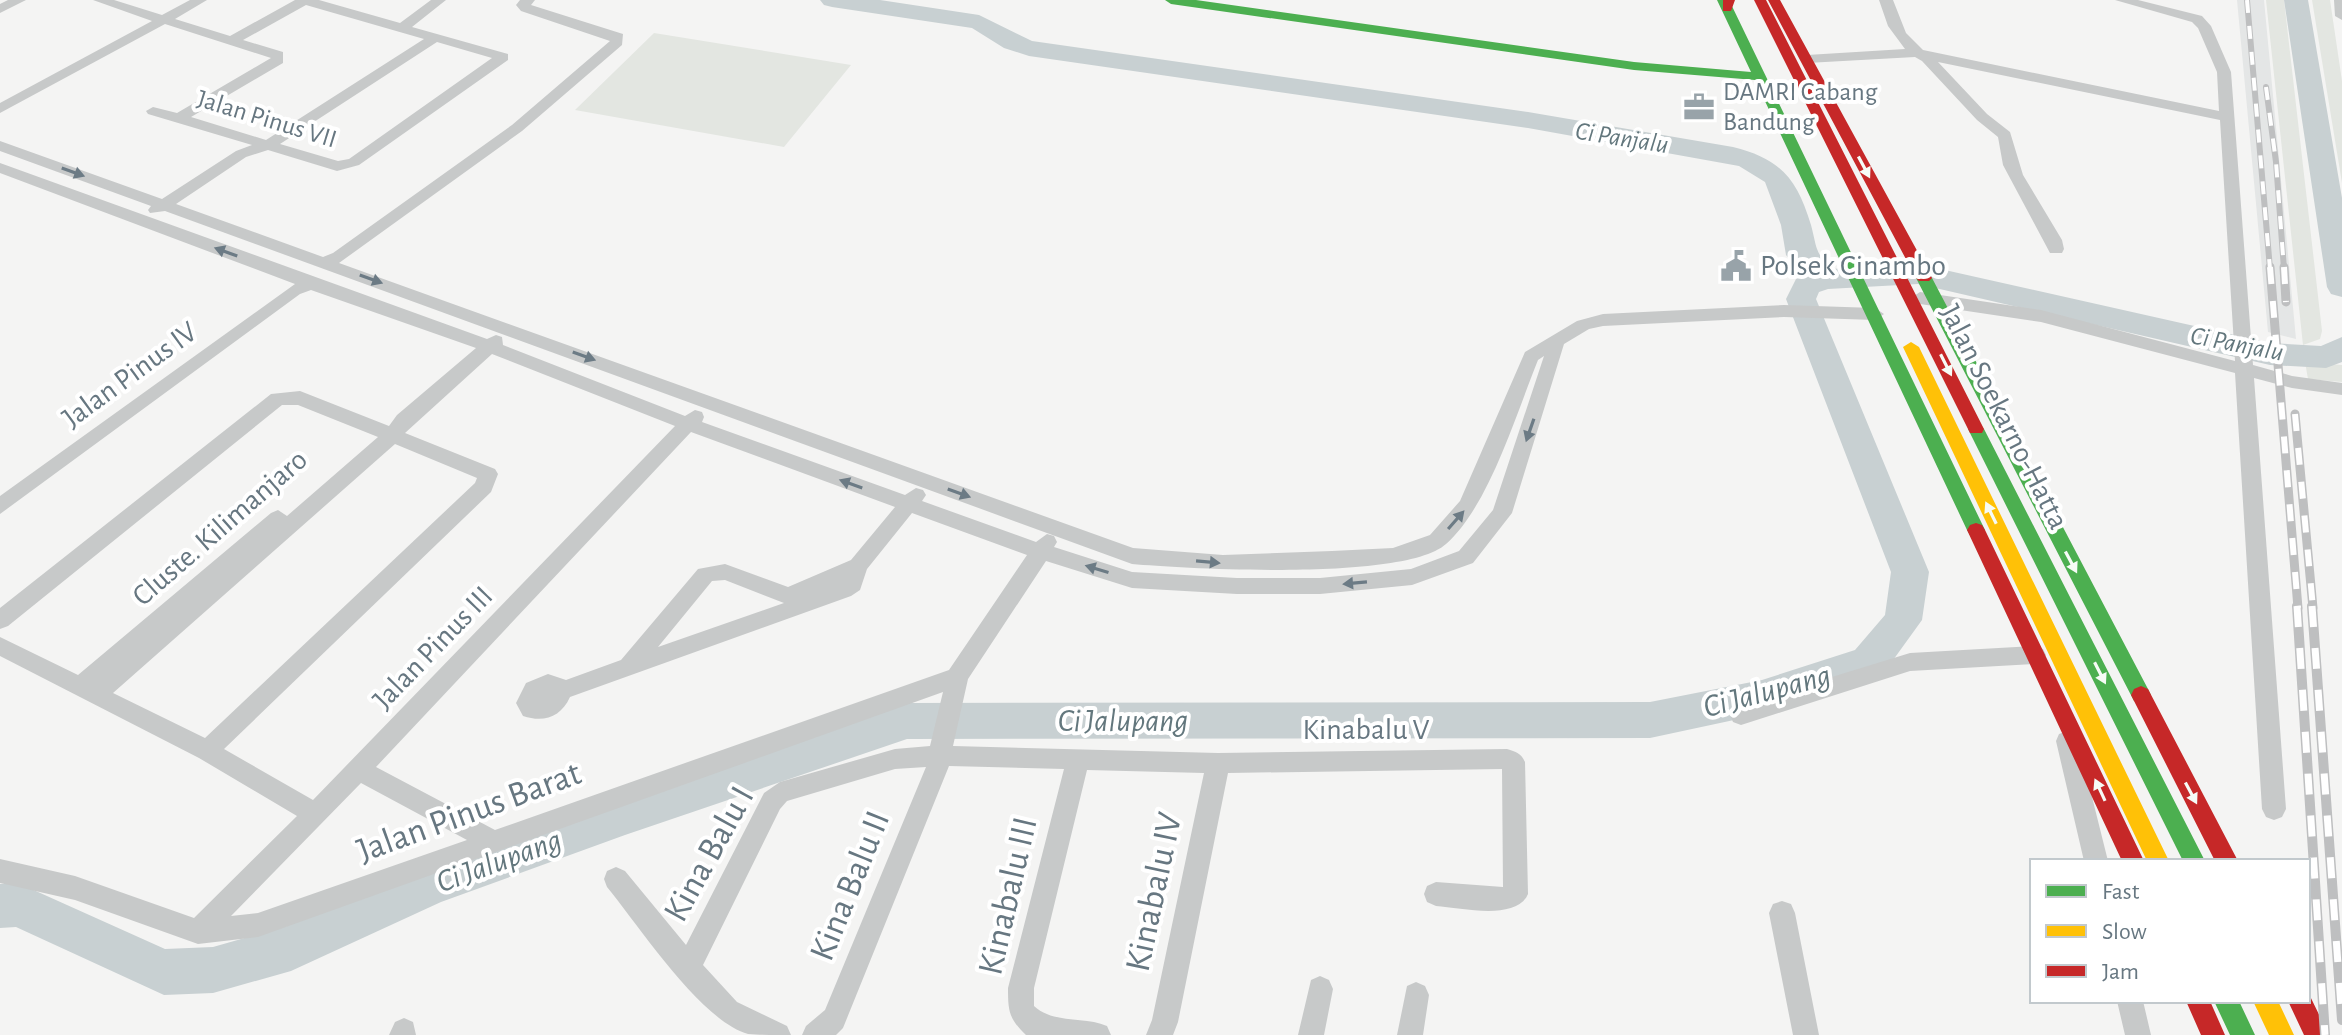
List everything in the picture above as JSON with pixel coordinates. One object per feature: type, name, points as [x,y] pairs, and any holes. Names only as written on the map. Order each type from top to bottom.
[{"type":"main road","points":[[1171,0],[1634,66],[1760,77]]},
{"type":"main road","name":"Jalan Soekarno-Hatta","points":[[1760,0],[1912,296],[2193,859]]},
{"type":"main road","points":[[1774,0],[1807,59]]},
{"type":"main road","points":[[1729,2],[1760,77],[2132,859]]},
{"type":"main road","points":[[1729,2],[1854,230]]},
{"type":"main road","name":"Jalan Soekarno-Hatta","points":[[1807,59],[2226,859]]},
{"type":"main road","name":"Jalan Soekarno-Hatta","points":[[1905,334],[2157,859]]},
{"type":"main road","points":[[2199,1003],[2211,1031]]},
{"type":"main road","points":[[2227,1003],[2243,1035]]},
{"type":"main road","points":[[2266,1003],[2282,1035]]},
{"type":"main road","points":[[2301,1003],[2317,1035]]},
{"type":"street","points":[[0,9],[19,0]]},
{"type":"street","name":"Jalan Pinus VII","points":[[100,0],[280,56],[179,118]]},
{"type":"street","points":[[0,109],[200,0]]},
{"type":"street","points":[[233,40],[304,0]]},
{"type":"street","name":"Jalan Pinus VII","points":[[179,118],[345,166],[503,57],[304,0]]},
{"type":"street","points":[[402,28],[439,0]]},
{"type":"street","name":"Jalan Pinus IV","points":[[0,506],[517,128],[617,42],[618,37],[614,35],[526,8],[523,5],[528,0]]},
{"type":"street","points":[[1886,0],[1892,24],[1916,53],[1927,58],[1982,117],[2005,135],[2012,168],[2031,206],[2054,237],[2056,249]]},
{"type":"street","points":[[2122,0],[2197,19],[2204,26],[2224,72],[2274,809]]},
{"type":"street","points":[[2341,0],[2342,16]]},
{"type":"street","points":[[241,154],[252,140],[427,36]]},
{"type":"street","points":[[139,220],[241,154],[268,145],[427,36]]},
{"type":"street","points":[[1807,59],[1916,53],[2229,117]]},
{"type":"street","points":[[153,111],[179,118]]},
{"type":"street","points":[[0,146],[333,262],[1132,556],[1223,563],[1393,556],[1437,541],[1468,505],[1531,356],[1583,325],[1603,320],[1784,311],[1838,313],[1873,309]]},
{"type":"street","points":[[0,168],[302,284],[489,346],[688,424],[1040,551],[1132,580],[1237,586],[1320,586],[1412,577],[1466,557],[1502,513],[1552,363],[1556,342]]},
{"type":"street","points":[[1912,296],[2041,316],[2244,364],[2313,386],[2342,389]]},
{"type":"street","name":"Cluste. Kilimanjaro","points":[[87,691],[510,329]]},
{"type":"street","points":[[1531,356],[1552,363]]},
{"type":"street","points":[[0,620],[278,399],[300,398],[391,429],[488,474],[489,479],[207,751]]},
{"type":"street","name":"Jalan Pinus III","points":[[198,932],[358,770],[709,402]]},
{"type":"street","points":[[561,691],[844,590],[853,584],[858,566],[927,481]]},
{"type":"street","points":[[954,687],[1057,529]]},
{"type":"street","points":[[627,669],[705,575],[715,570],[729,572],[789,596],[858,566]]},
{"type":"street","points":[[0,646],[207,751],[314,813]]},
{"type":"street","points":[[1741,715],[1910,662],[2035,655]]},
{"type":"street","name":"Kina Balu II","points":[[815,1035],[834,1019],[940,756],[954,687]]},
{"type":"street","name":"Jalan Pinus Barat","points":[[0,871],[75,888],[198,932],[258,925],[493,841],[954,687]]},
{"type":"street","points":[[2055,693],[2096,859]]},
{"type":"street","name":"Kina Balu I","points":[[690,965],[772,801],[780,793],[895,759],[940,756],[1077,762]]},
{"type":"street","name":"Kinabalu V","points":[[1077,762],[1507,759],[1513,762],[1516,894],[1509,899],[1436,894]]},
{"type":"street","name":"Kinabalu III","points":[[1077,762],[1021,988],[1021,1012],[1037,1027],[1098,1035]]},
{"type":"street","name":"Kinabalu IV","points":[[1159,1035],[1165,1022],[1218,763]]},
{"type":"street","points":[[358,770],[493,841]]},
{"type":"street","points":[[616,879],[690,965],[701,983],[728,1011],[778,1035]]},
{"type":"street","points":[[1782,913],[1806,1035]]},
{"type":"street","points":[[1311,1035],[1320,989]]},
{"type":"street","points":[[1410,1035],[1416,995]]},
{"type":"street","points":[[2130,1003],[2138,1035]]},
{"type":"shaded area","points":[[2237,0],[2264,0],[2296,339],[2268,332]]},
{"type":"shaded area","points":[[2266,0],[2284,0],[2322,331],[2320,339],[2303,345]]},
{"type":"shaded area","points":[[2312,0],[2330,0],[2342,81],[2342,183]]},
{"type":"shaded area","points":[[654,33],[851,65],[784,147],[575,110]]},
{"type":"shaded area","points":[[2305,362],[2342,365],[2342,382],[2308,379]]},
{"type":"waterway","name":"Ci Panjalu","points":[[832,0],[979,22],[1013,43],[1029,48],[1528,120],[1733,155],[1749,160],[1777,178],[1796,225],[1801,255],[1823,279]]},
{"type":"waterway","name":"Ci Panjalu","points":[[2296,0],[2342,287]]},
{"type":"waterway","name":"Ci Panjalu","points":[[1823,279],[1918,274],[2270,354],[2326,357],[2342,348]]},
{"type":"waterway","name":"Ci Jalupang","points":[[0,906],[18,905],[164,972],[213,970],[291,948],[430,885],[625,815],[907,721],[1650,720],[1762,697],[1869,662],[1903,620],[1910,572],[1801,299],[1807,286],[1823,279]]},
{"type":"railway","points":[[2247,0],[2270,269]]},
{"type":"railway","points":[[2266,87],[2276,162],[2284,269]]},
{"type":"railway","points":[[2270,267],[2298,608]]},
{"type":"railway","points":[[2284,267],[2286,302]]},
{"type":"railway","points":[[2295,414],[2313,608]]},
{"type":"railway","points":[[2297,606],[2325,1035]]},
{"type":"railway","points":[[2312,606],[2342,1020]]},
{"type":"traffic: fast","points":[[1171,0],[1634,66],[1760,77]]},
{"type":"traffic: fast","points":[[1723,0],[1976,530]]},
{"type":"traffic: fast","points":[[1924,278],[2141,695]]},
{"type":"traffic: fast","points":[[1976,429],[2193,859]]},
{"type":"traffic: fast","points":[[2227,1003],[2243,1035]]},
{"type":"traffic: slow","points":[[1911,347],[2157,859]]},
{"type":"traffic: slow","points":[[2266,1003],[2282,1035]]},
{"type":"traffic: jam","points":[[1727,8],[1729,0]]},
{"type":"traffic: jam","points":[[1760,0],[1976,429]]},
{"type":"traffic: jam","points":[[1774,0],[1924,278]]},
{"type":"traffic: jam","points":[[1976,530],[2132,859]]},
{"type":"traffic: jam","points":[[2141,695],[2226,859]]},
{"type":"traffic: jam","points":[[2199,1003],[2213,1035]]},
{"type":"traffic: jam","points":[[2301,1003],[2317,1035]]},
{"type":"place","name":"DAMRI Cabang Bandung","points":[[1699,107]]},
{"type":"place","name":"Polsek Cinambo","points":[[1736,266]]}]
